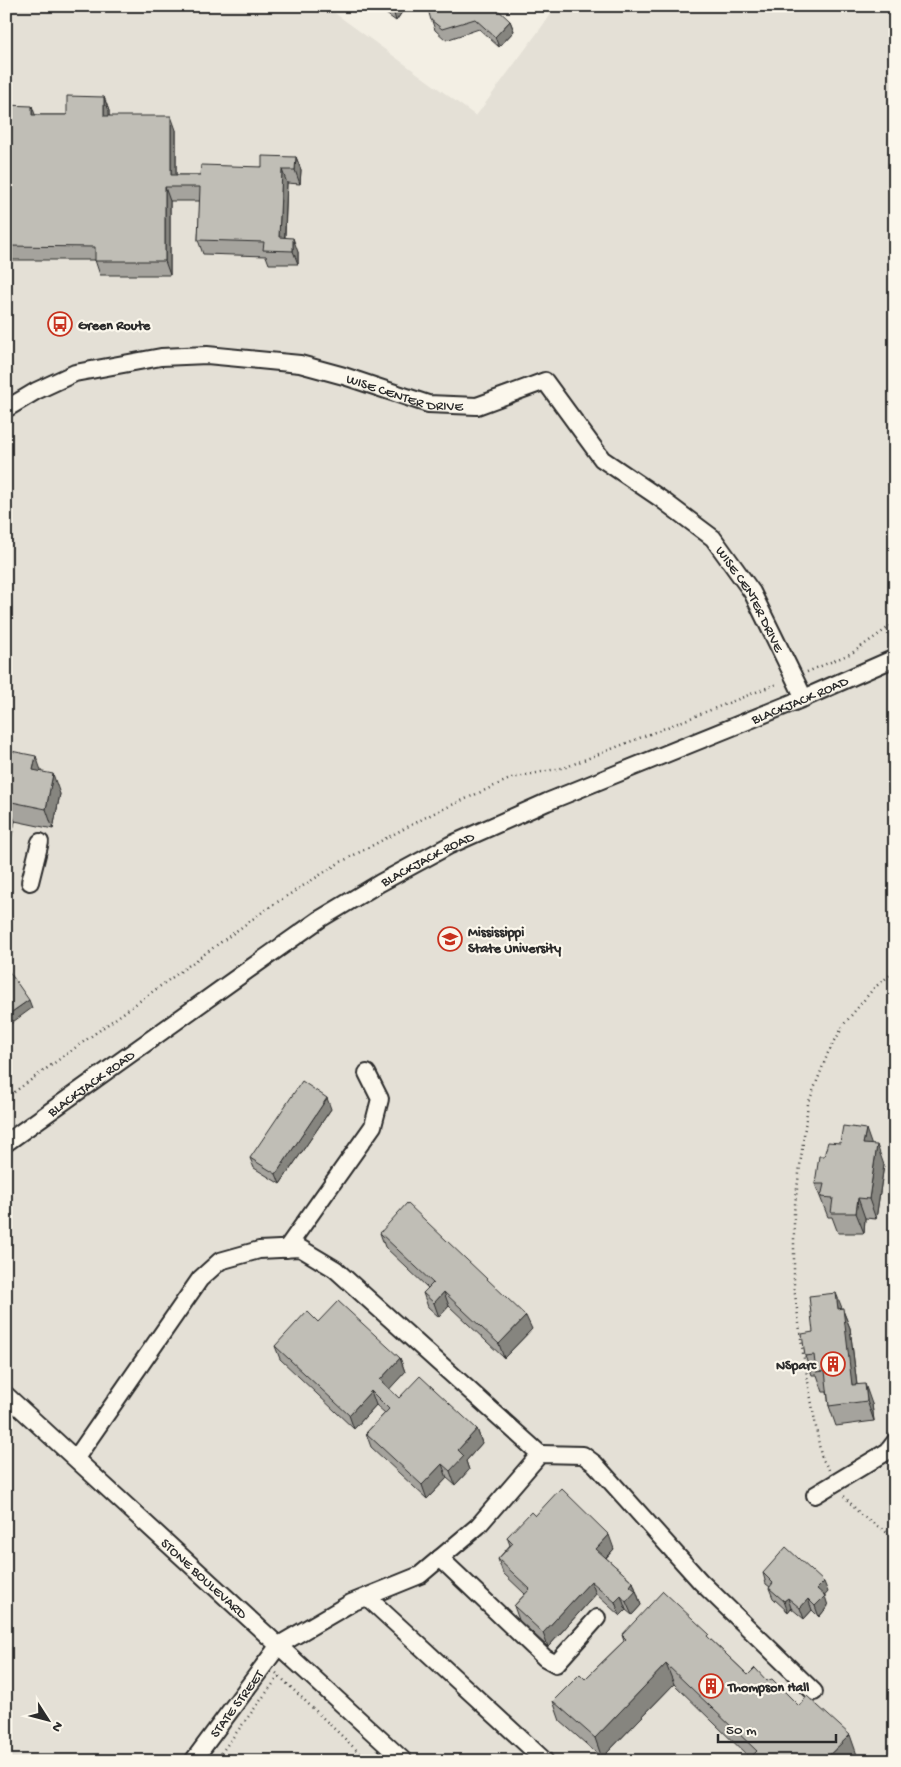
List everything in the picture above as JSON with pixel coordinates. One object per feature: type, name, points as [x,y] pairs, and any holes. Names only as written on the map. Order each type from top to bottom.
[{"type":"street","name":"WISE CENTER DRIVE","points":[[6,409],[36,391],[75,373],[161,357],[207,355],[300,364],[344,376],[428,404],[477,406],[545,381],[602,459],[662,499],[713,538],[752,592],[804,698]]},
{"type":"street","name":"BLACKJACK ROAD","points":[[6,1143],[320,919],[380,883],[450,845],[547,802],[804,698],[895,658]]},
{"type":"street","points":[[30,882],[40,842]]},
{"type":"street","points":[[286,1249],[373,1126],[380,1099],[367,1074]]},
{"type":"street","points":[[76,1458],[200,1279],[220,1261],[258,1250],[300,1248],[335,1269],[540,1454],[583,1455],[595,1464],[700,1581],[814,1692]]},
{"type":"street","name":"STONE BOULEVARD","points":[[6,1394],[280,1644],[404,1761]]},
{"type":"street","points":[[815,1495],[888,1451],[895,1442]]},
{"type":"street","points":[[280,1644],[351,1604],[420,1575],[478,1526],[540,1454]]},
{"type":"street","points":[[440,1558],[545,1658],[556,1664],[597,1618]]},
{"type":"street","points":[[367,1597],[545,1761]]},
{"type":"street","name":"STATE STREET","points":[[193,1761],[280,1644]]},
{"type":"path","points":[[895,971],[874,988],[845,1023],[828,1053],[808,1104],[794,1212],[794,1288],[802,1353],[821,1456],[840,1492],[861,1515],[895,1538]]},
{"type":"path","points":[[265,1664],[368,1761]]},
{"type":"path","points":[[215,1761],[279,1676]]},
{"type":"shaded area","name":"Mississippi State University","points":[[6,6],[325,6],[476,116],[557,6],[895,6],[895,1761],[6,1761]]},
{"type":"building","points":[[387,6],[395,6],[393,10]]},
{"type":"building","points":[[427,6],[494,6],[510,21],[495,37],[475,19],[442,29],[431,20]]},
{"type":"building","points":[[67,96],[104,97],[104,116],[171,116],[171,175],[200,175],[201,165],[262,167],[262,156],[296,157],[295,170],[282,170],[279,237],[293,238],[293,251],[263,250],[264,242],[198,240],[200,187],[165,187],[165,261],[95,261],[95,247],[6,246],[6,105],[32,106],[32,115],[67,115]]},
{"type":"building","points":[[6,750],[36,756],[33,770],[53,774],[46,809],[7,801],[6,806]]},
{"type":"building","points":[[6,967],[29,1000],[6,1016]]},
{"type":"building","points":[[302,1081],[327,1098],[276,1174],[250,1158]]},
{"type":"building","points":[[843,1126],[866,1129],[863,1144],[877,1145],[869,1199],[858,1198],[856,1213],[831,1213],[833,1198],[821,1197],[824,1184],[815,1184],[819,1156],[824,1156],[828,1142],[840,1143]]},
{"type":"building","points":[[407,1203],[526,1316],[499,1344],[444,1292],[434,1303],[423,1293],[433,1283],[380,1233]]},
{"type":"building","name":"NSparc","points":[[836,1293],[838,1309],[843,1308],[852,1385],[865,1384],[867,1401],[829,1406],[825,1371],[816,1372],[814,1355],[805,1356],[802,1334],[813,1332],[809,1296]]},
{"type":"building","points":[[338,1301],[400,1358],[380,1380],[399,1398],[420,1376],[477,1429],[458,1450],[464,1456],[450,1471],[442,1464],[422,1485],[366,1433],[389,1409],[371,1391],[349,1415],[275,1346],[307,1311],[318,1322]]},
{"type":"building","points":[[561,1488],[609,1535],[596,1549],[633,1582],[630,1586],[636,1591],[626,1602],[621,1596],[615,1602],[591,1581],[543,1633],[514,1606],[530,1589],[498,1559],[513,1543],[507,1537],[531,1512],[535,1516]]},
{"type":"building","points":[[786,1547],[824,1582],[817,1589],[825,1596],[815,1606],[808,1599],[800,1608],[788,1598],[784,1601],[769,1588],[773,1583],[763,1573]]},
{"type":"building","name":"Thompson Hall","points":[[663,1591],[709,1634],[707,1636],[748,1675],[755,1668],[767,1681],[772,1679],[799,1706],[807,1696],[850,1735],[823,1761],[760,1761],[753,1755],[757,1751],[666,1664],[595,1738],[553,1701],[580,1674],[585,1679],[626,1639],[622,1635]]},
{"type":"place","name":"Green Route","points":[[60,324]]},
{"type":"place","name":"Mississippi State University","points":[[450,939]]},
{"type":"place","name":"NSparc","points":[[833,1364]]},
{"type":"place","name":"Thompson Hall","points":[[711,1686]]}]
